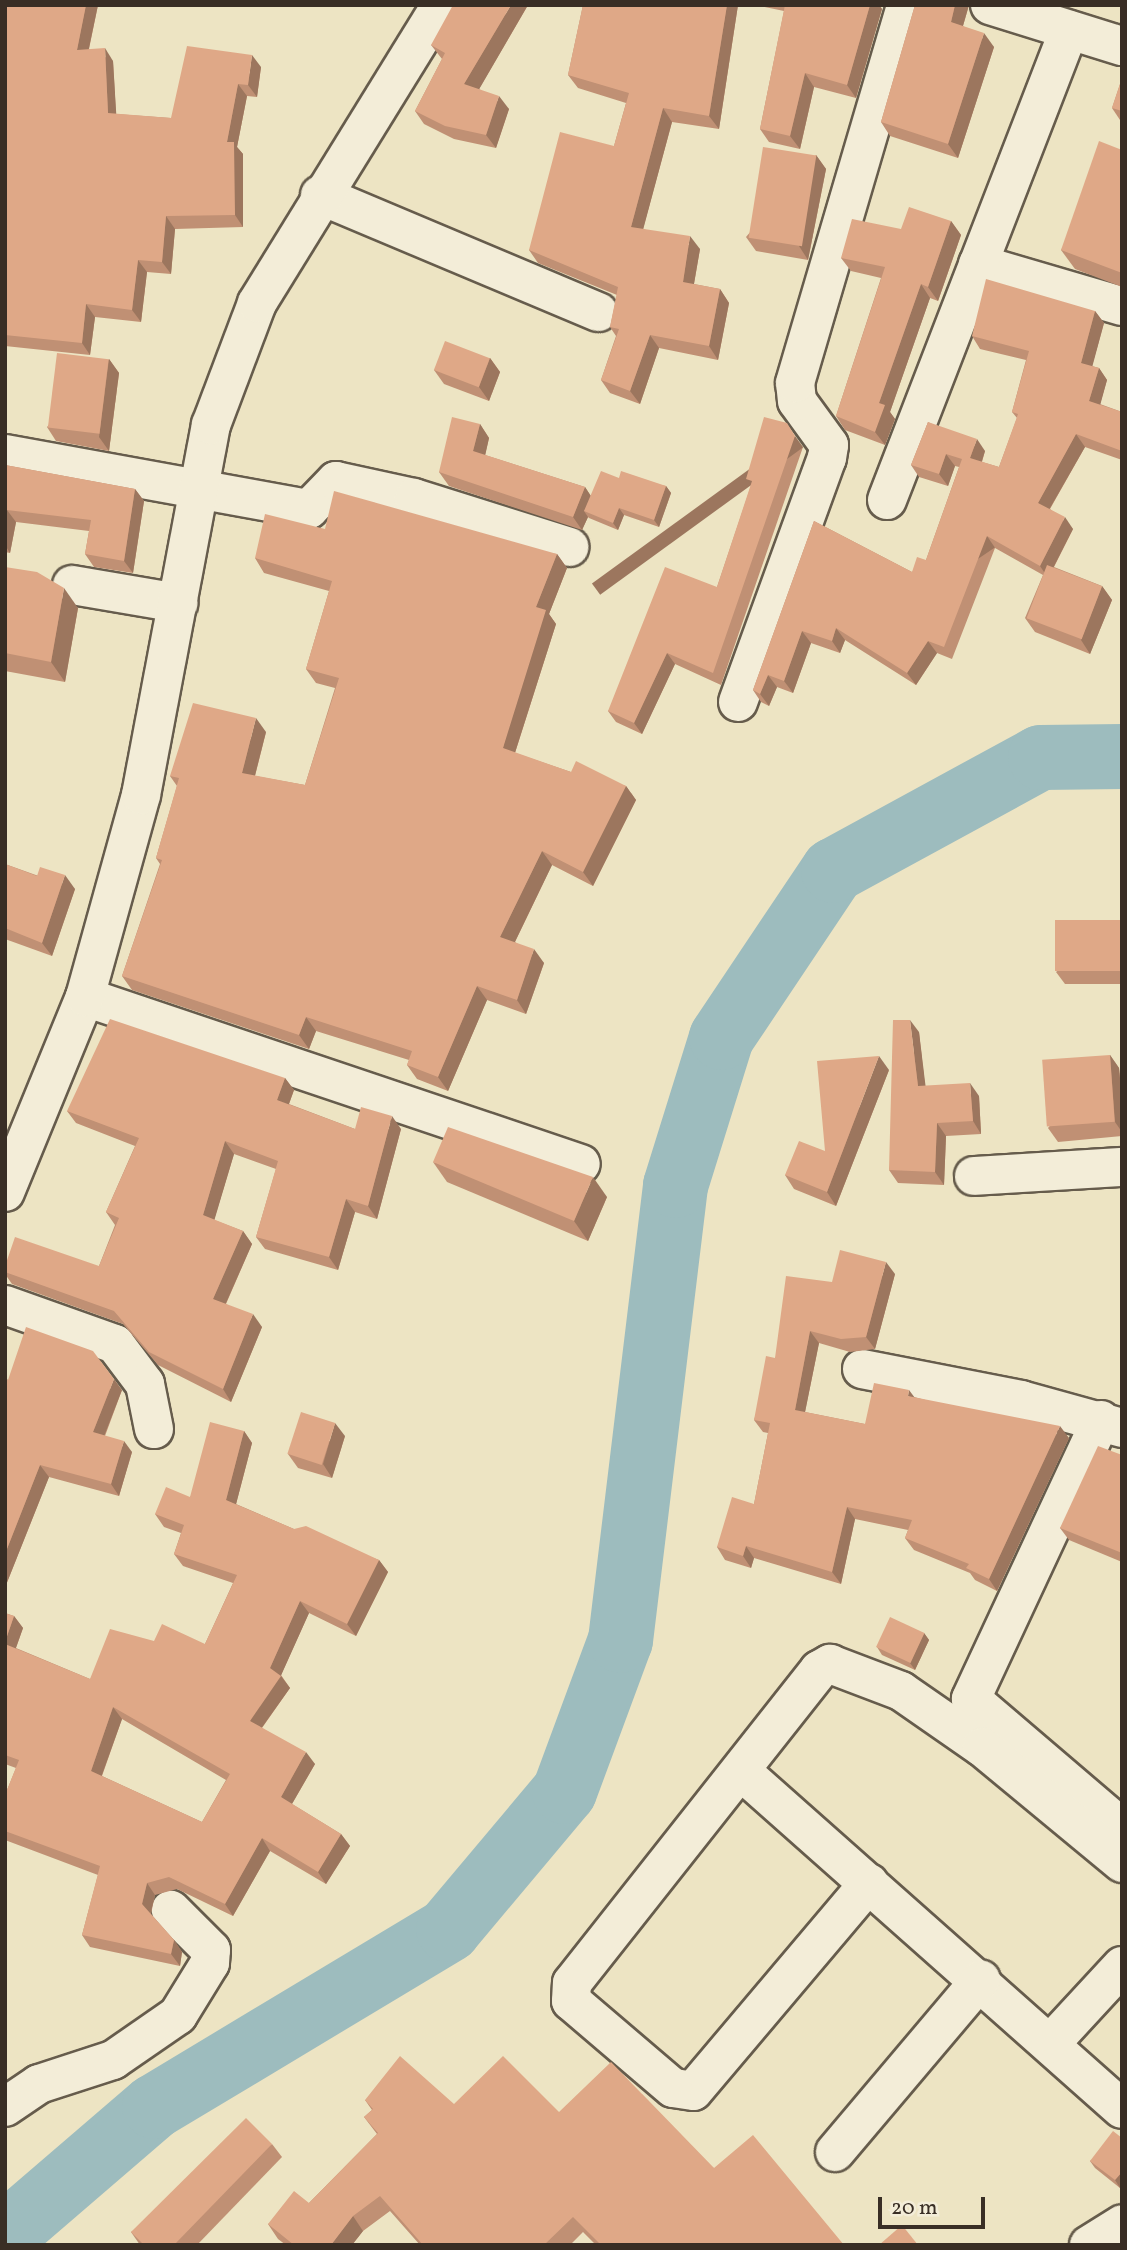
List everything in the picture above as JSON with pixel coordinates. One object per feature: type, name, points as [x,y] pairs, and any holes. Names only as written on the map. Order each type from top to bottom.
[{"type":"street","points":[[5,1192],[85,997],[141,795],[211,425],[257,303],[320,195],[441,5]]},
{"type":"street","points":[[738,702],[827,458],[828,445],[797,401],[795,383],[906,5]]},
{"type":"street","points":[[990,5],[1034,12],[1069,30],[1122,46]]},
{"type":"street","points":[[887,500],[1069,30]]},
{"type":"street","points":[[320,195],[598,312]]},
{"type":"street","points":[[978,264],[1122,306]]},
{"type":"street","points":[[5,454],[309,509],[337,481],[414,498],[569,547]]},
{"type":"street","points":[[72,585],[178,603]]},
{"type":"street","points":[[85,997],[581,1164]]},
{"type":"street","points":[[974,1176],[1122,1167]]},
{"type":"street","points":[[5,1305],[115,1344],[145,1384],[154,1429]]},
{"type":"street","points":[[862,1368],[1111,1424],[971,1699],[1122,1828]]},
{"type":"street","points":[[869,1883],[693,2091],[673,2088],[571,2001],[572,1983],[818,1670],[841,1666],[901,1691],[982,1747],[1122,1863]]},
{"type":"street","points":[[741,1771],[981,1979],[1122,2109]]},
{"type":"street","points":[[5,2107],[38,2084],[113,2060],[178,2015],[210,1963],[211,1950],[171,1910]]},
{"type":"street","points":[[1050,2044],[1122,1966]]},
{"type":"street","points":[[835,2152],[981,1979]]},
{"type":"street","points":[[1088,2245],[1122,2224]]},
{"type":"building","points":[[5,5],[86,5],[77,50],[105,48],[108,113],[171,118],[187,46],[252,55],[248,85],[238,84],[227,142],[234,142],[235,215],[166,216],[162,262],[138,260],[132,310],[86,304],[82,343],[5,335]]},
{"type":"building","points":[[453,5],[511,5],[464,84],[499,96],[486,135],[445,126],[415,111],[445,53],[431,45]]},
{"type":"building","points":[[583,5],[727,5],[709,116],[663,108],[631,227],[690,236],[683,282],[720,289],[709,346],[650,335],[630,391],[601,380],[619,329],[610,327],[618,287],[529,250],[560,132],[614,146],[629,93],[568,75]]},
{"type":"building","points":[[785,5],[870,5],[847,85],[805,73],[790,136],[760,129]]},
{"type":"building","points":[[915,5],[955,5],[951,22],[984,33],[948,144],[881,122]]},
{"type":"building","points":[[1122,78],[1122,111],[1112,108]]},
{"type":"building","points":[[1099,141],[1122,150],[1122,273],[1061,250]]},
{"type":"building","points":[[763,147],[816,155],[802,246],[749,238]]},
{"type":"building","points":[[909,207],[951,221],[928,287],[921,284],[879,403],[885,405],[875,432],[836,416],[885,267],[841,258],[852,219],[901,229]]},
{"type":"building","points":[[986,279],[1095,311],[1081,363],[1099,368],[1089,401],[1122,412],[1122,451],[1076,434],[1038,503],[1065,517],[1040,566],[987,536],[944,647],[928,641],[907,673],[836,628],[832,641],[802,631],[784,681],[768,675],[760,694],[753,690],[814,521],[912,572],[917,557],[926,560],[962,459],[946,454],[939,474],[911,465],[928,422],[977,439],[970,458],[999,467],[1018,414],[1012,412],[1029,351],[972,336]]},
{"type":"building","points":[[445,341],[490,358],[479,387],[434,370]]},
{"type":"building","points":[[57,353],[109,359],[99,434],[48,427]]},
{"type":"building","points":[[452,417],[480,424],[473,451],[585,487],[573,517],[439,472]]},
{"type":"building","points":[[764,417],[787,423],[795,436],[713,673],[667,653],[634,723],[608,711],[665,567],[717,587],[752,481],[746,479]]},
{"type":"building","points":[[5,465],[135,489],[124,561],[85,554],[91,520],[7,510],[5,518]]},
{"type":"building","points":[[601,471],[619,478],[621,471],[666,486],[654,520],[619,508],[613,523],[584,511]]},
{"type":"building","points":[[334,491],[557,554],[536,607],[546,610],[503,748],[571,772],[576,761],[626,786],[583,872],[542,851],[500,937],[534,949],[517,1000],[477,986],[438,1077],[407,1065],[412,1051],[306,1017],[299,1035],[122,976],[162,860],[156,858],[179,778],[170,776],[193,703],[256,718],[242,773],[305,785],[339,678],[306,669],[332,581],[255,558],[265,514],[325,529]]},
{"type":"building","points":[[1047,565],[1102,586],[1082,639],[1027,618]]},
{"type":"building","points":[[5,567],[37,572],[64,588],[51,662],[5,653]]},
{"type":"building","points":[[5,864],[37,876],[40,867],[65,875],[42,943],[5,928]]},
{"type":"building","points":[[1055,920],[1122,920],[1122,971],[1055,971]]},
{"type":"building","points":[[110,1019],[285,1078],[277,1100],[355,1129],[361,1107],[392,1116],[368,1206],[346,1199],[329,1257],[256,1237],[278,1161],[225,1141],[203,1215],[243,1231],[213,1299],[253,1314],[223,1389],[149,1352],[114,1311],[5,1272],[15,1237],[99,1266],[119,1218],[106,1212],[139,1138],[67,1111]]},
{"type":"building","points":[[893,1020],[910,1020],[918,1086],[970,1083],[973,1121],[937,1123],[935,1172],[889,1170]]},
{"type":"building","points":[[1110,1055],[1115,1122],[1047,1127],[1042,1060]]},
{"type":"building","points":[[879,1056],[827,1192],[785,1175],[799,1141],[825,1151],[817,1061]]},
{"type":"building","points":[[448,1127],[593,1177],[574,1221],[433,1162]]},
{"type":"building","points":[[840,1250],[886,1262],[866,1337],[841,1339],[810,1331],[795,1410],[865,1424],[874,1383],[909,1390],[908,1396],[1060,1426],[989,1579],[966,1568],[969,1564],[905,1538],[912,1520],[847,1507],[832,1572],[746,1546],[743,1556],[717,1547],[732,1497],[754,1504],[770,1423],[754,1420],[766,1356],[775,1358],[786,1276],[832,1282]]},
{"type":"building","points":[[26,1327],[93,1351],[114,1379],[93,1432],[124,1441],[111,1484],[40,1465],[5,1554],[5,1378],[8,1380]]},
{"type":"building","points":[[301,1412],[335,1423],[322,1465],[287,1454]]},
{"type":"building","points":[[210,1422],[244,1431],[226,1500],[294,1529],[306,1526],[379,1560],[347,1624],[300,1601],[270,1668],[281,1676],[250,1721],[306,1752],[281,1797],[341,1834],[318,1872],[262,1838],[225,1904],[169,1877],[147,1883],[142,1904],[174,1940],[171,1954],[82,1935],[100,1866],[5,1831],[5,1795],[19,1760],[5,1755],[5,1644],[90,1679],[110,1629],[154,1641],[162,1624],[205,1644],[237,1575],[174,1554],[184,1525],[155,1514],[166,1487],[190,1497]],"holes":[[[113,1707],[230,1774],[202,1822],[91,1771]]]},
{"type":"building","points":[[1098,1446],[1122,1455],[1122,1553],[1060,1528]]},
{"type":"building","points":[[5,1613],[14,1616],[5,1642]]},
{"type":"building","points":[[890,1617],[924,1633],[910,1663],[876,1647]]},
{"type":"building","points":[[400,2056],[454,2104],[503,2056],[559,2112],[611,2062],[714,2168],[753,2135],[844,2245],[601,2245],[573,2217],[544,2245],[423,2245],[380,2196],[353,2216],[331,2245],[294,2245],[268,2224],[294,2191],[309,2203],[378,2133],[364,2117],[373,2109],[365,2100]]},
{"type":"building","points":[[246,2118],[272,2144],[174,2245],[144,2245],[131,2232]]},
{"type":"building","points":[[1113,2131],[1122,2138],[1122,2172],[1115,2180],[1090,2161]]},
{"type":"building","points":[[902,2225],[918,2245],[879,2245]]},
{"type":"waterway","points":[[5,2234],[154,2106],[448,1929],[564,1791],[620,1640],[675,1185],[721,1037],[833,870],[1040,757],[1122,756]]}]
